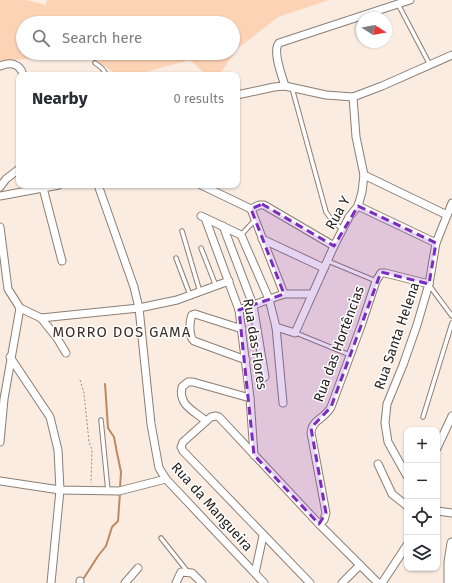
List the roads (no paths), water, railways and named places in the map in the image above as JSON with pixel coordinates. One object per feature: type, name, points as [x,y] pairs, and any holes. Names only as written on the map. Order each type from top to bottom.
[{"type":"street","points":[[288,87],[276,53],[276,46],[279,43],[410,0]]},
{"type":"street","points":[[240,95],[274,87],[288,87],[326,95],[353,97],[368,92],[452,55]]},
{"type":"street","points":[[0,66],[14,64],[22,72]]},
{"type":"street","name":"Rua Y","points":[[295,333],[334,246],[349,217],[358,206],[362,192],[364,175],[356,137],[353,97]]},
{"type":"street","points":[[0,187],[6,179],[16,171]]},
{"type":"street","points":[[364,175],[447,215]]},
{"type":"street","points":[[0,196],[43,188],[62,261]]},
{"type":"street","name":"Rua da Mangueira","points":[[99,188],[134,287],[139,308],[151,424],[159,468],[166,479],[264,583]]},
{"type":"street","points":[[208,188],[251,208],[264,205],[334,246]]},
{"type":"street","name":"Rua Santa Helena","points":[[404,471],[388,442],[385,423],[387,404],[417,325],[429,284],[436,244],[452,203]]},
{"type":"street","points":[[358,206],[436,244]]},
{"type":"street","points":[[251,208],[284,294]]},
{"type":"street","name":"Rua das Flores","points":[[223,226],[203,217],[239,310],[250,398],[254,455]]},
{"type":"street","points":[[223,226],[241,235],[269,299],[276,327],[283,403]]},
{"type":"street","points":[[223,226],[253,305],[265,377]]},
{"type":"street","points":[[0,227],[8,289],[20,308],[41,318],[57,338],[66,353]]},
{"type":"street","points":[[262,239],[326,265]]},
{"type":"street","points":[[376,281],[381,273],[385,273],[429,284]]},
{"type":"street","points":[[41,318],[139,308],[177,300],[229,281]]},
{"type":"street","name":"Rua das Hortências","points":[[320,524],[324,520],[326,513],[311,428],[314,422],[325,416],[328,412],[376,281]]},
{"type":"street","points":[[0,286],[8,289]]},
{"type":"street","points":[[239,310],[284,294],[312,294]]},
{"type":"street","points":[[0,442],[10,357],[20,308]]},
{"type":"street","points":[[242,329],[195,314],[192,315],[190,319],[192,339],[194,341],[246,360]]},
{"type":"street","points":[[276,327],[295,333]]},
{"type":"street","points":[[10,357],[50,417],[58,450],[60,490],[51,583]]},
{"type":"street","points":[[206,421],[184,403],[182,399],[182,387],[188,382],[193,382],[250,398]]},
{"type":"street","points":[[440,442],[452,416]]},
{"type":"street","points":[[310,583],[263,536],[183,451],[183,442],[211,417],[219,417],[378,583]]},
{"type":"street","points":[[378,464],[392,494],[404,504]]},
{"type":"street","points":[[0,481],[60,490],[119,491],[166,479]]},
{"type":"street","points":[[440,511],[452,513]]},
{"type":"street","points":[[255,573],[263,536]]},
{"type":"street","points":[[449,583],[449,562],[452,543]]},
{"type":"street","points":[[382,583],[404,550]]},
{"type":"street","points":[[342,583],[360,565]]},
{"type":"street","points":[[125,583],[138,568]]},
{"type":"street","points":[[176,583],[185,572],[192,573],[202,583]]},
{"type":"lane","points":[[398,4],[430,65]]},
{"type":"lane","points":[[95,63],[105,72]]},
{"type":"lane","points":[[288,87],[326,212],[334,223],[343,229]]},
{"type":"lane","points":[[241,235],[255,220]]},
{"type":"lane","points":[[182,231],[200,292]]},
{"type":"lane","points":[[201,248],[216,286]]},
{"type":"lane","points":[[176,258],[190,295]]},
{"type":"lane","points":[[326,265],[376,281]]},
{"type":"lane","points":[[429,284],[452,316]]},
{"type":"lane","points":[[423,417],[452,323]]},
{"type":"lane","points":[[295,333],[350,355]]},
{"type":"lane","points":[[101,420],[108,491]]},
{"type":"lane","points":[[161,538],[185,572]]},
{"type":"waterway","points":[[105,384],[108,428],[114,437],[121,472],[120,488]]},
{"type":"waterway","points":[[82,581],[106,546],[112,527],[118,521],[120,493]]},
{"type":"district","name":"MORRO DOS GAMA","points":[[122,332]]}]
